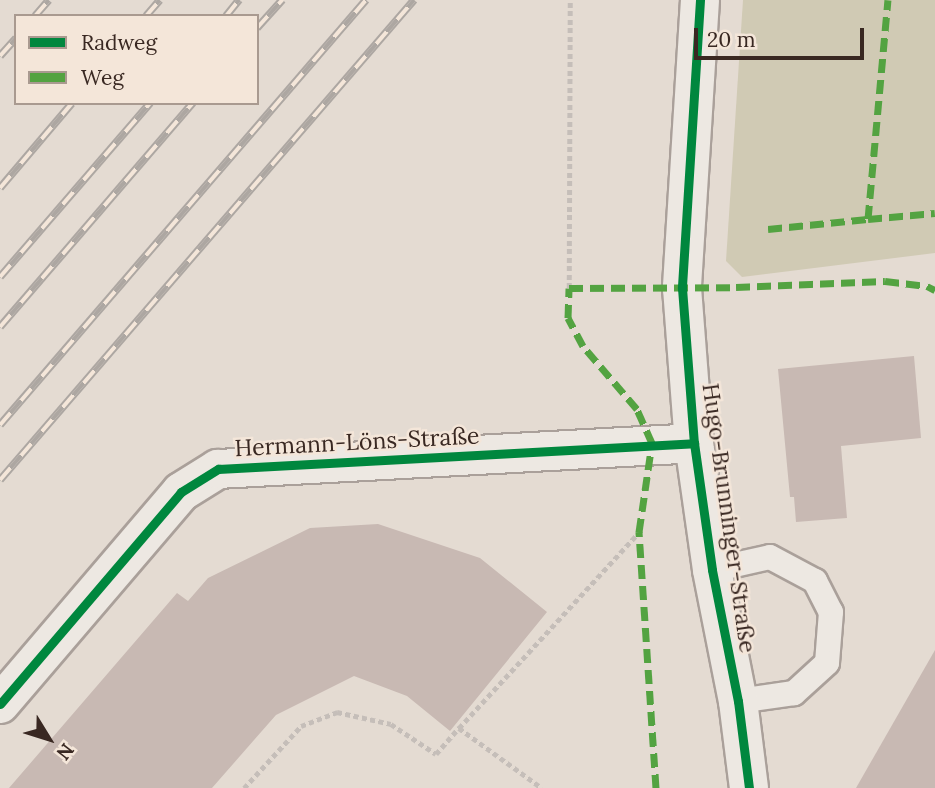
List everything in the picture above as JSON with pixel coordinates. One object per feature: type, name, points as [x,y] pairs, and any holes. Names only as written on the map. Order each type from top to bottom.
[{"type":"street","name":"Hugo-Brunninger-Straße","points":[[700,0],[682,288],[694,443],[712,569],[737,701],[748,788]]},
{"type":"street","name":"Hermann-Löns-Straße","points":[[0,704],[181,492],[218,469],[694,443]]},
{"type":"lane","points":[[712,569],[770,558],[815,581],[831,612],[827,663],[794,693],[737,701]]},
{"type":"path","points":[[569,288],[570,0]]},
{"type":"path","points":[[244,788],[301,726],[337,712],[391,724],[436,754],[639,532]]},
{"type":"path","points":[[459,727],[542,788]]},
{"type":"shaded area","points":[[743,0],[935,0],[935,253],[742,277],[726,261]]},
{"type":"building","points":[[914,356],[921,438],[841,446],[847,518],[796,522],[794,497],[790,497],[778,369]]},
{"type":"building","points":[[378,524],[480,558],[547,612],[450,731],[407,696],[354,676],[276,715],[212,788],[9,788],[177,593],[188,601],[208,578],[310,528]]},
{"type":"building","points":[[935,650],[935,788],[856,788]]},
{"type":"railway","points":[[37,14],[49,0]]},
{"type":"railway","points":[[148,14],[160,0]]},
{"type":"railway","points":[[228,14],[239,0]]},
{"type":"railway","points":[[259,26],[282,0]]},
{"type":"railway","points":[[0,425],[366,0]]},
{"type":"railway","points":[[0,480],[414,0]]},
{"type":"railway","points":[[0,56],[14,40]]},
{"type":"railway","points":[[0,188],[70,105]]},
{"type":"railway","points":[[0,277],[148,105]]},
{"type":"railway","points":[[0,327],[191,105]]},
{"type":"marked path","points":[[768,229],[868,219],[888,0]]},
{"type":"marked path","points":[[868,219],[935,213]]},
{"type":"marked path","points":[[656,788],[639,532],[652,443],[637,409],[583,346],[568,318],[569,288],[736,287],[885,281],[927,286],[935,290]]},
{"type":"cycle path","points":[[700,0],[682,288],[694,443],[712,570],[738,701],[749,788]]},
{"type":"cycle path","points":[[0,704],[181,492],[218,469],[694,443]]}]
